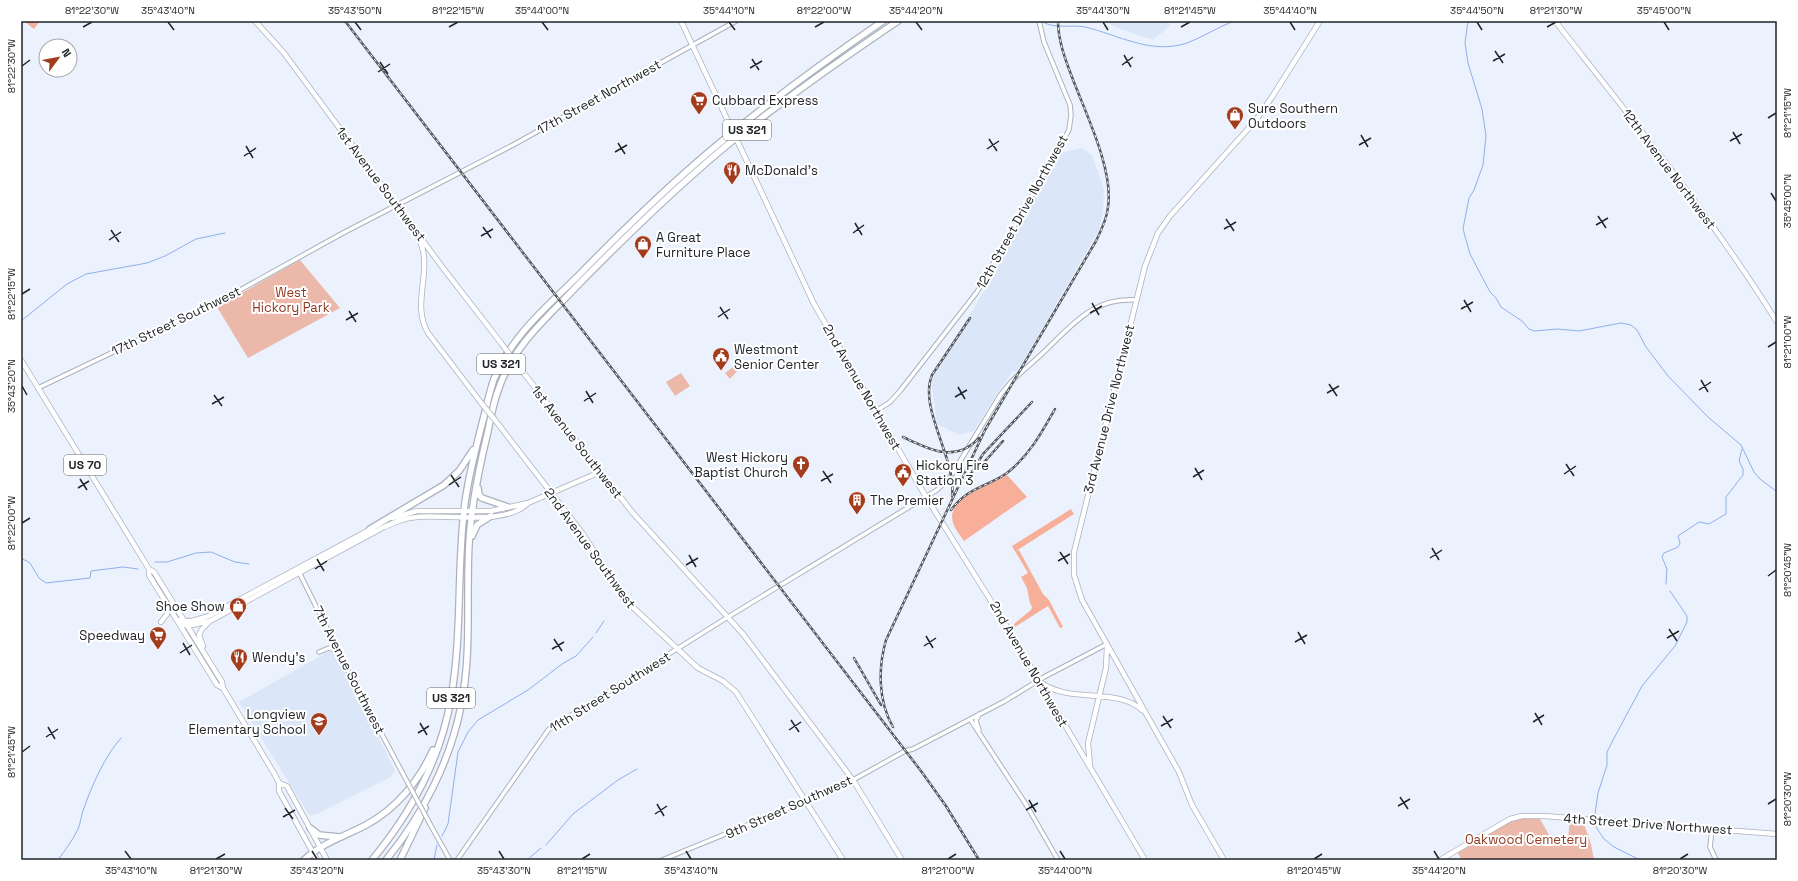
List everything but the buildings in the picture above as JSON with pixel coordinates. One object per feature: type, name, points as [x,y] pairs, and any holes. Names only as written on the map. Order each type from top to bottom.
[{"type":"highway","name":"US 321","points":[[372,860],[395,829],[421,786],[440,740],[450,705],[456,656],[464,513],[477,441],[494,380],[511,347],[522,332],[621,232],[733,132],[811,71],[883,21]]},
{"type":"highway","name":"US 321","points":[[386,860],[407,832],[437,780],[455,732],[463,696],[467,657],[469,544],[471,517],[478,471],[500,384],[510,363],[527,337],[624,239],[736,138],[816,78],[898,21]]},
{"type":"highway","points":[[370,529],[444,485],[466,462],[477,441]]},
{"type":"highway","points":[[478,471],[478,490],[482,498],[508,507]]},
{"type":"highway","points":[[469,544],[477,525],[490,516]]},
{"type":"highway","points":[[304,860],[313,852],[376,818],[394,804],[409,788],[426,764],[435,744],[443,721],[450,689],[453,685]]},
{"type":"highway","points":[[400,860],[433,792],[437,780]]},
{"type":"highway","points":[[310,828],[319,835],[340,837]]},
{"type":"main road","name":"1st Avenue Southwest","points":[[255,21],[284,53],[411,225],[600,472],[632,512],[728,617],[854,780],[902,860]]},
{"type":"main road","name":"2nd Avenue Northwest","points":[[681,21],[814,304],[926,497],[969,564],[1145,860]]},
{"type":"main road","name":"3rd Avenue Drive Northwest","points":[[1224,860],[1192,805],[1181,775],[1082,600],[1077,587],[1073,567],[1075,543],[1148,255],[1158,233],[1180,204],[1250,127],[1272,97],[1320,21]]},
{"type":"main road","name":"12th Avenue Northwest","points":[[1555,21],[1684,188],[1743,269],[1777,322]]},
{"type":"main road","name":"2nd Avenue Southwest","points":[[411,225],[419,239],[425,256],[420,309],[422,322],[428,333],[583,534],[624,599],[698,668],[723,681],[736,692],[843,860]]},
{"type":"main road","name":"US 70","points":[[21,360],[149,569],[150,575],[168,606],[218,685],[223,688]]},
{"type":"main road","points":[[185,623],[209,616],[378,530],[402,520],[422,516],[472,511],[491,511],[528,503],[600,472]]},
{"type":"main road","points":[[178,622],[197,625],[210,621],[370,529],[407,513],[424,510],[464,513],[471,517],[490,516],[515,511],[525,507],[528,503]]},
{"type":"main road","name":"US 70","points":[[149,569],[154,572],[222,682],[223,688],[279,783],[279,790],[317,860]]},
{"type":"main road","points":[[161,622],[167,614],[168,606]]},
{"type":"main road","points":[[210,621],[202,629],[199,639],[213,663],[214,669]]},
{"type":"main road","points":[[1092,770],[1088,758],[1088,743],[1107,663],[1107,644]]},
{"type":"main road","points":[[1039,681],[1060,692],[1130,702],[1141,709],[1147,716]]},
{"type":"main road","name":"US 70","points":[[279,783],[287,786],[327,860]]},
{"type":"main road","name":"4th Street Drive Northwest","points":[[1440,860],[1510,819],[1519,816],[1574,818],[1777,834]]},
{"type":"street","name":"17th Street Northwest","points":[[462,172],[514,146],[736,21]]},
{"type":"street","name":"12th Street Drive Northwest","points":[[876,411],[896,396],[977,292],[1069,130],[1071,115],[1070,105],[1067,94],[1044,42],[1040,23]]},
{"type":"street","name":"17th Street Southwest","points":[[38,388],[222,300],[327,242],[462,172]]},
{"type":"street","name":"11th Street Southwest","points":[[457,860],[549,729],[939,488],[951,476],[1007,386],[1077,320],[1088,312],[1106,304],[1123,300],[1136,300]]},
{"type":"street","name":"7th Avenue Southwest","points":[[298,571],[338,651],[450,860]]},
{"type":"street","name":"9th Street Southwest","points":[[662,860],[854,780],[1107,644]]},
{"type":"street","points":[[319,652],[329,648],[338,651]]},
{"type":"street","points":[[980,713],[976,721],[982,737]]},
{"type":"street","points":[[970,719],[1027,806],[1058,860]]},
{"type":"street","points":[[1712,829],[1709,844],[1716,860]]},
{"type":"shaded area","points":[[24,21],[40,21],[34,29]]},
{"type":"shaded area","points":[[1104,21],[1166,21],[1171,25],[1153,40],[1117,28]]},
{"type":"shaded area","points":[[1082,148],[1092,155],[1104,189],[1103,212],[1099,230],[1017,372],[1013,371],[974,431],[959,435],[937,424],[931,381],[988,284],[1059,153]]},
{"type":"shaded area","points":[[1007,475],[1027,497],[964,541],[953,523],[952,516],[954,509],[959,502],[974,491]]},
{"type":"shaded area","points":[[1071,509],[1074,514],[1016,551],[1019,550],[1043,594],[1049,600],[1063,627],[1060,628],[1048,606],[1015,627],[1015,623],[1031,610],[1032,607],[1027,588],[1021,577],[1028,573],[1012,546]]},
{"type":"shaded area","name":"Longview Elementary School","points":[[333,649],[395,770],[391,777],[317,814],[309,815],[239,702]]},
{"type":"green space","name":"West Hickory Park","points":[[300,260],[340,308],[248,358],[217,307]]},
{"type":"green space","points":[[736,365],[740,368],[730,379],[725,373]]},
{"type":"green space","points":[[681,373],[690,386],[675,396],[666,382]]},
{"type":"green space","name":"Oakwood Cemetery","points":[[1521,819],[1540,819],[1552,840],[1567,845],[1570,821],[1583,821],[1591,844],[1594,860],[1462,860],[1457,852],[1505,824]]},
{"type":"waterway","points":[[1041,21],[1046,24],[1057,26],[1085,27],[1135,42],[1161,47],[1187,43],[1234,21]]},
{"type":"waterway","points":[[1468,21],[1465,43],[1468,63],[1482,109],[1486,136],[1483,165],[1474,190],[1469,198],[1463,229],[1470,254],[1490,292],[1496,298],[1501,307],[1522,321],[1529,329],[1534,331],[1557,329],[1579,331],[1621,323],[1631,325],[1637,330],[1646,347],[1668,376],[1708,417],[1741,445],[1754,472],[1760,479],[1776,491]]},
{"type":"waterway","points":[[21,321],[67,284],[86,274],[147,263],[165,256],[196,239],[225,233]]},
{"type":"waterway","points":[[1666,584],[1667,569],[1662,557],[1664,553],[1678,547],[1680,543],[1678,536],[1699,522],[1709,524],[1726,514],[1726,497],[1743,475],[1743,469],[1739,461],[1742,449]]},
{"type":"waterway","points":[[155,562],[167,562],[196,553],[211,552],[235,562],[249,564]]},
{"type":"waterway","points":[[21,558],[30,563],[39,578],[46,583],[90,578],[91,571],[123,567],[138,569]]},
{"type":"waterway","points":[[1595,814],[1598,793],[1607,765],[1607,752],[1642,686],[1675,646],[1687,622],[1687,616],[1670,591]]},
{"type":"waterway","points":[[596,633],[604,621]]},
{"type":"waterway","points":[[442,836],[448,824],[458,752],[468,732],[478,720],[528,690],[562,664],[576,656],[593,637]]},
{"type":"waterway","points":[[58,860],[78,829],[87,799],[95,780],[110,753],[121,738]]},
{"type":"waterway","points":[[546,845],[573,814],[618,780],[637,769]]},
{"type":"waterway","points":[[1594,824],[1604,839],[1614,847],[1640,860]]},
{"type":"waterway","points":[[434,860],[437,845]]},
{"type":"waterway","points":[[527,860],[541,848]]},
{"type":"railway","points":[[345,21],[921,771],[946,806],[979,860]]},
{"type":"railway","points":[[893,727],[884,706],[881,684],[883,651],[886,640],[985,430],[1096,241],[1106,216],[1109,192],[1103,159],[1064,56],[1059,35],[1058,21]]},
{"type":"railway","points":[[952,496],[952,482],[949,466],[933,418],[929,388],[932,375],[970,318]]},
{"type":"railway","points":[[966,482],[983,454],[1032,402]]},
{"type":"railway","points":[[951,510],[964,496],[1000,478],[1015,466],[1034,443],[1055,409]]},
{"type":"railway","points":[[903,437],[922,446],[942,452],[961,450],[970,446],[979,438]]},
{"type":"railway","points":[[979,468],[1003,441]]},
{"type":"railway","points":[[854,658],[881,705]]},
{"type":"place","name":"Cubbard Express","points":[[699,115]]},
{"type":"place","name":"Sure Southern Outdoors","points":[[1235,130]]},
{"type":"place","name":"McDonald's","points":[[732,185]]},
{"type":"place","name":"A Great Furniture Place","points":[[643,259]]},
{"type":"place","name":"Westmont Senior Center","points":[[721,371]]},
{"type":"place","name":"West Hickory Baptist Church","points":[[801,479]]},
{"type":"place","name":"Hickory Fire Station 3","points":[[903,487]]},
{"type":"place","name":"The Premier","points":[[857,515]]},
{"type":"place","name":"Shoe Show","points":[[238,621]]},
{"type":"place","name":"Speedway","points":[[158,650]]},
{"type":"place","name":"Wendy's","points":[[239,672]]},
{"type":"place","name":"Longview Elementary School","points":[[319,736]]}]
